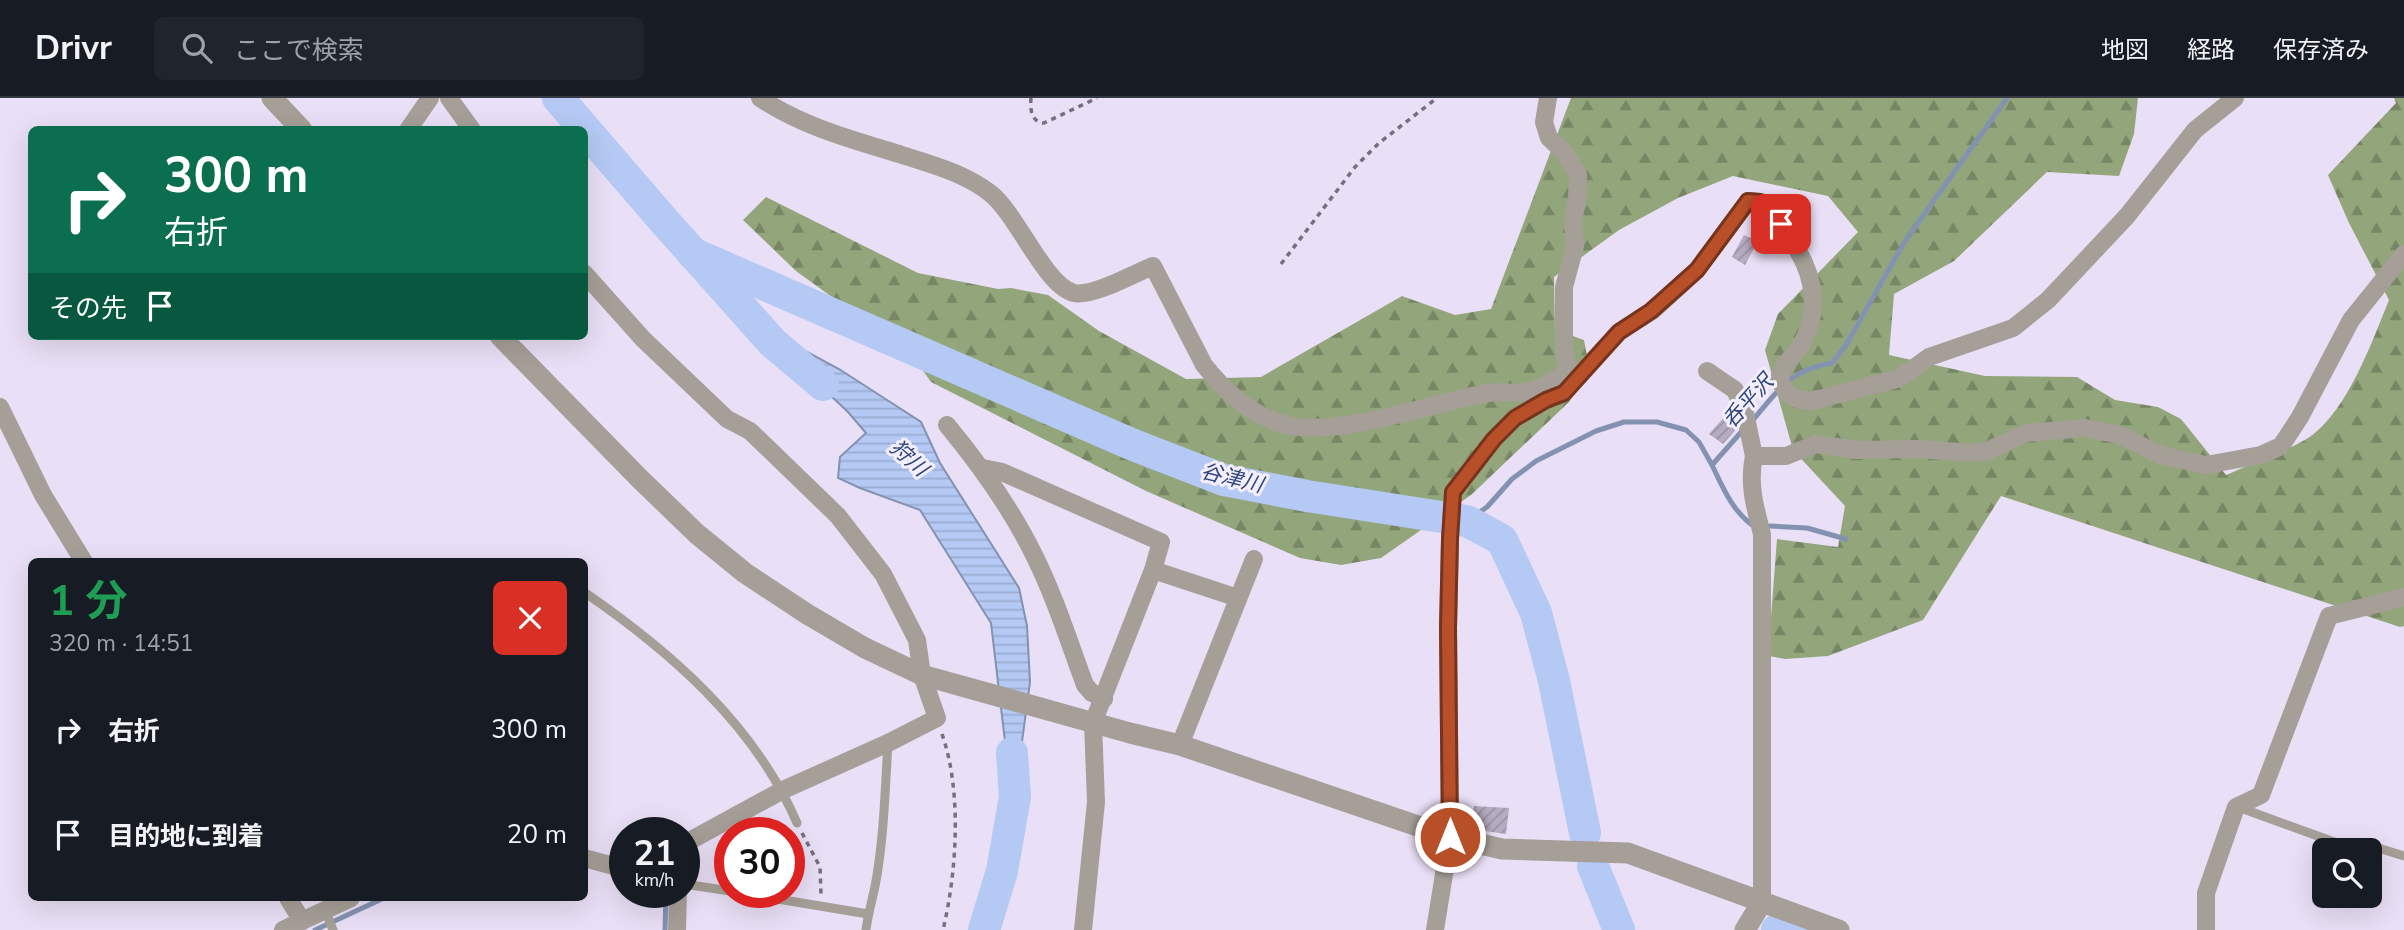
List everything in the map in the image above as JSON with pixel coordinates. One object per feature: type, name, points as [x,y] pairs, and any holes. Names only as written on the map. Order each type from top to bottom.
[{"type":"street","points":[[272,98],[298,126]]},
{"type":"street","points":[[411,126],[430,98]]},
{"type":"street","points":[[449,98],[469,126]]},
{"type":"street","points":[[760,98],[776,109],[829,132],[950,170],[973,181],[1005,206],[1054,281],[1067,290],[1086,294],[1153,265],[1204,365],[1213,377],[1245,405],[1281,424],[1316,428],[1361,422],[1491,392],[1527,392],[1570,378]]},
{"type":"street","points":[[1548,98],[1544,122],[1549,138],[1565,153],[1578,175],[1573,223],[1575,246],[1564,287],[1564,352],[1570,378]]},
{"type":"street","points":[[1436,930],[1450,837],[1448,628],[1453,492],[1494,439],[1515,418],[1564,393],[1570,378],[1619,332],[1651,311],[1697,270],[1748,201],[1760,202],[1781,224],[1797,246],[1809,273],[1813,315],[1797,353],[1783,367],[1779,379],[1786,392],[1797,399],[1812,401],[1900,378],[1938,353],[2013,328],[2048,300],[2127,216],[2195,130],[2235,98]]},
{"type":"street","points":[[1754,456],[1786,456],[1816,444],[1856,450],[1917,449],[1969,453],[1987,450],[2026,433],[2085,428],[2120,435],[2160,455],[2206,465],[2261,455],[2281,446],[2300,417],[2351,320],[2404,254]]},
{"type":"street","points":[[588,277],[643,339],[727,419],[750,430],[838,516],[883,574],[917,640],[931,677],[937,718],[783,790],[700,835]]},
{"type":"street","points":[[504,340],[697,534],[745,573],[865,648],[931,677],[1180,745],[1450,837],[1502,849],[1628,853],[1839,930]]},
{"type":"street","points":[[1707,372],[1735,390],[1745,413],[1754,456],[1751,494],[1762,534],[1762,902],[1745,930]]},
{"type":"street","points":[[0,407],[43,495],[82,558]]},
{"type":"street","points":[[947,425],[983,468],[1034,553],[1085,685],[1092,693],[1104,699]]},
{"type":"street","points":[[983,468],[1002,472],[1161,542],[1153,570],[1093,723],[1096,802],[1083,930]]},
{"type":"street","points":[[1180,745],[1254,559]]},
{"type":"street","points":[[1153,570],[1238,598]]},
{"type":"street","points":[[2206,930],[2206,893],[2236,807],[2261,795],[2329,617],[2404,597]]},
{"type":"street","points":[[588,859],[609,865]]},
{"type":"street","points":[[290,901],[302,921]]},
{"type":"street","points":[[283,930],[344,901]]},
{"type":"street","points":[[677,930],[678,908]]},
{"type":"lane","points":[[588,595],[627,621],[702,687],[737,723],[783,790],[794,817]]},
{"type":"lane","points":[[866,930],[876,883],[884,820],[888,743]]},
{"type":"lane","points":[[2236,807],[2337,843],[2375,847],[2404,856]]},
{"type":"lane","points":[[805,904],[868,914]]},
{"type":"lane","points":[[325,910],[333,930]]},
{"type":"path","points":[[1031,98],[1034,118],[1039,123],[1044,123],[1097,98]]},
{"type":"path","points":[[1281,264],[1355,167],[1379,143],[1437,98]]},
{"type":"path","points":[[937,718],[953,775],[953,877],[943,930]]},
{"type":"path","points":[[805,838],[820,867],[824,907]]},
{"type":"green space","points":[[1571,98],[2138,98],[2134,134],[2119,176],[2047,172],[1954,261],[1894,294],[1889,355],[1985,376],[2077,377],[2115,400],[2158,407],[2181,419],[2226,475],[2282,452],[2311,436],[2336,409],[2358,374],[2389,300],[2349,223],[2328,175],[2396,103],[2394,98],[2404,98],[2404,626],[2400,627],[2001,496],[1923,620],[1828,656],[1785,659],[1768,656],[1777,539],[1838,547],[1845,506],[1793,450],[1765,350],[1778,314],[1858,232],[1828,196],[1733,176],[1678,198],[1619,230],[1554,277],[1555,330],[1584,340],[1587,356],[1582,380],[1569,402],[1471,495],[1381,558],[1341,565],[1300,558],[1146,491],[931,382],[912,355],[796,271],[743,220],[766,197],[918,273],[998,289],[1011,288],[1048,295],[1099,331],[1186,379],[1261,377],[1402,296],[1455,315],[1491,309]]},
{"type":"water","points":[[762,331],[839,369],[921,422],[940,463],[1019,588],[1027,626],[1030,682],[1013,809],[991,623],[920,510],[838,478],[840,457],[866,433],[848,412]]},
{"type":"building","points":[[1744,235],[1758,241],[1745,265],[1732,257]]},
{"type":"building","points":[[1727,414],[1740,425],[1723,444],[1709,434]]},
{"type":"building","points":[[1474,806],[1509,808],[1506,834],[1471,829]]},
{"type":"waterway","name":"狩川","points":[[558,98],[582,126]]},
{"type":"waterway","name":"呑平沢","points":[[1752,421],[1795,376],[1817,366],[1832,363],[1846,345],[1905,241],[2007,98]]},
{"type":"waterway","name":"狩川","points":[[588,133],[773,343],[823,385]]},
{"type":"waterway","name":"谷津川","points":[[692,253],[1131,444],[1224,480],[1467,521],[1502,540],[1536,613],[1554,681],[1585,833]]},
{"type":"waterway","name":"呑平沢","points":[[1467,521],[1487,507],[1512,479],[1536,461],[1596,431],[1624,422],[1657,422],[1686,430],[1699,442],[1712,465],[1743,430]]},
{"type":"waterway","points":[[1712,465],[1733,505],[1752,525]]},
{"type":"waterway","points":[[1770,526],[1807,528],[1846,539]]},
{"type":"waterway","name":"狩川","points":[[984,930],[1002,871],[1015,797],[1012,753]]},
{"type":"waterway","name":"谷津川","points":[[1593,866],[1619,930]]},
{"type":"waterway","points":[[315,930],[378,901]]},
{"type":"waterway","points":[[665,930],[666,908]]},
{"type":"waterway","name":"谷津川","points":[[1777,930],[1787,926],[1816,930]]},
{"type":"route","points":[[1450,837],[1448,628],[1453,492],[1494,439],[1515,418],[1564,393],[1619,332],[1651,311],[1697,270],[1748,201],[1760,202],[1781,224]]}]
